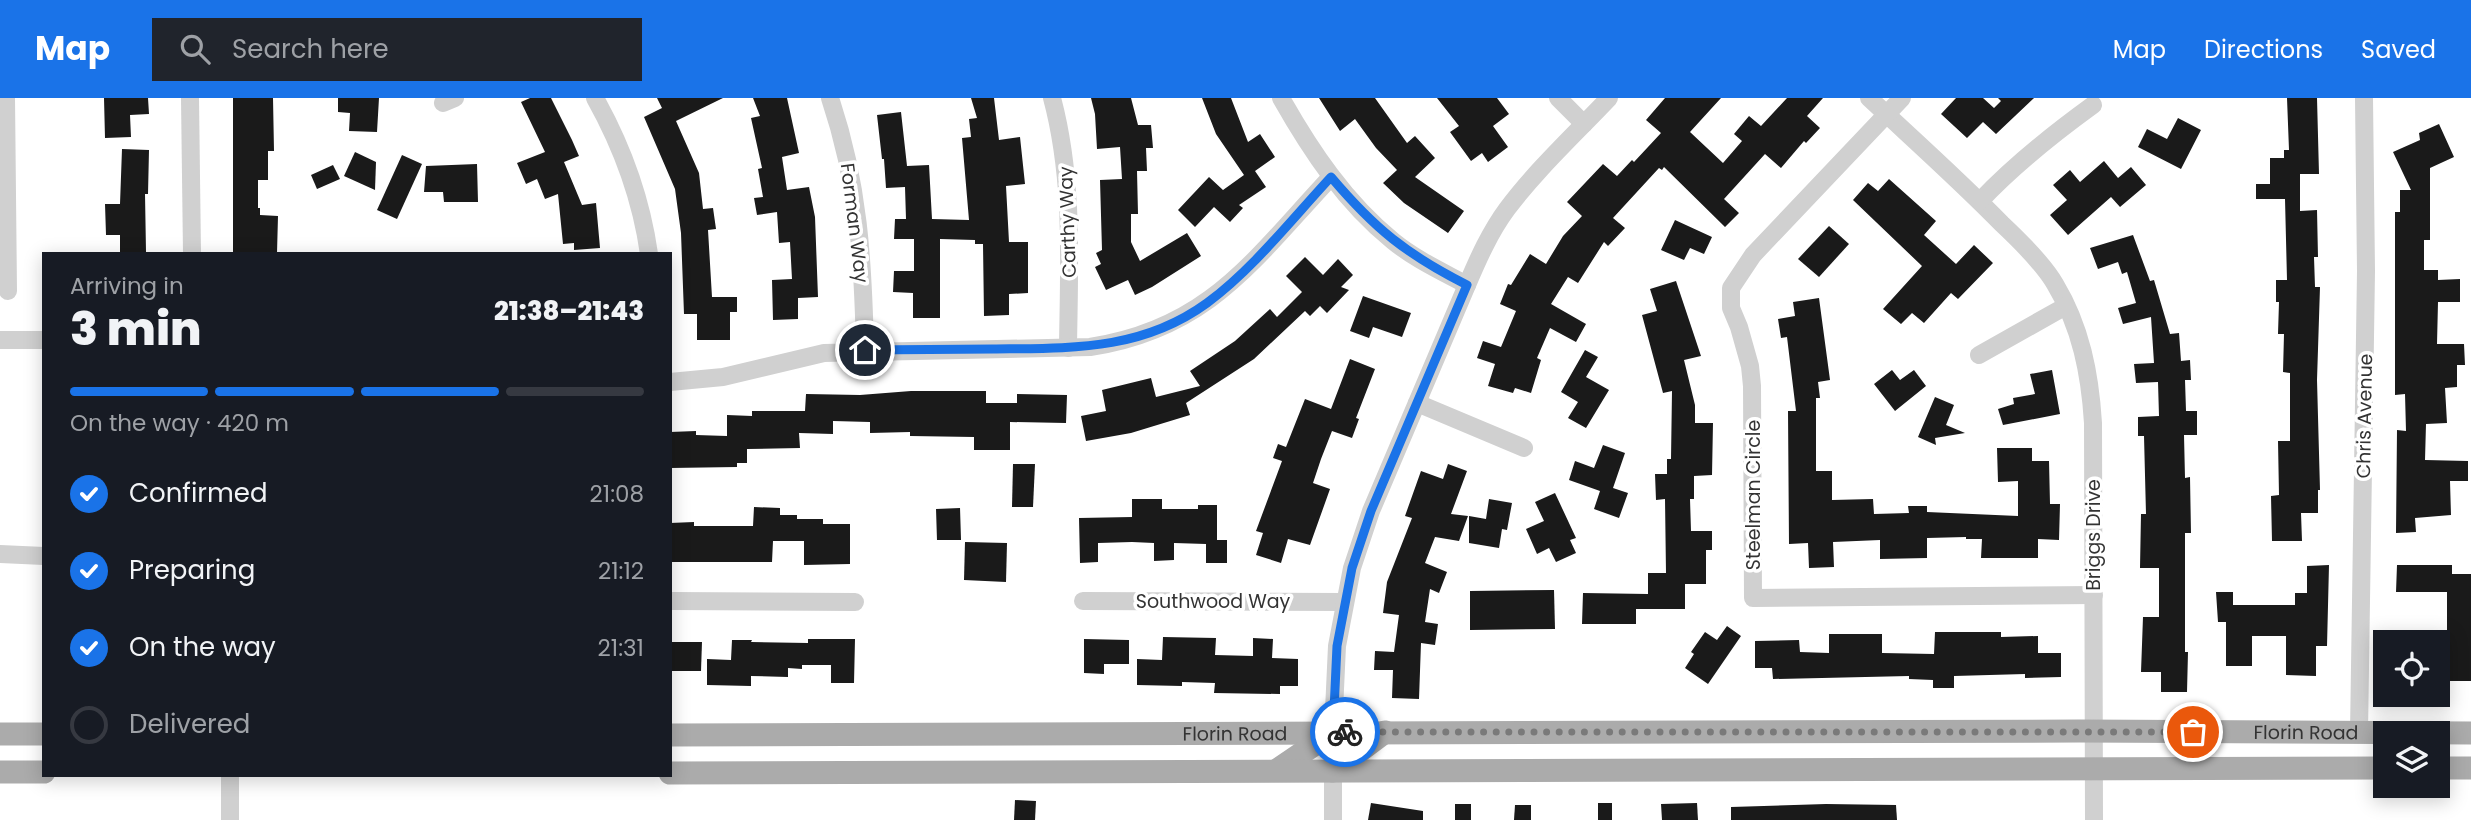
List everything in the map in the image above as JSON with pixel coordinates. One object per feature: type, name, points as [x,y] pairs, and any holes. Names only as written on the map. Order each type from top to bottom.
[{"type":"main road","name":"Florin Road","points":[[672,735],[2094,731],[2471,733]]},
{"type":"main road","points":[[1277,770],[1333,732]]},
{"type":"main road","points":[[1333,771],[1385,732]]},
{"type":"main road","points":[[0,734],[42,734]]},
{"type":"main road","name":"Florin Road","points":[[672,773],[2373,768]]},
{"type":"main road","points":[[2450,768],[2471,768]]},
{"type":"main road","points":[[0,772],[42,772]]},
{"type":"street","points":[[6,98],[8,292]]},
{"type":"street","points":[[190,98],[192,252]]},
{"type":"street","points":[[595,98],[615,133],[634,180],[649,252]]},
{"type":"street","name":"Forman Way","points":[[830,98],[848,160],[856,201],[863,262],[865,350]]},
{"type":"street","name":"Carthy Way","points":[[1052,98],[1064,156],[1069,210],[1068,348]]},
{"type":"street","points":[[1281,98],[1331,177],[1360,211],[1393,241],[1467,285]]},
{"type":"street","points":[[1558,98],[1584,124]]},
{"type":"street","points":[[1333,732],[1337,646],[1352,568],[1371,511],[1467,285],[1483,249],[1506,210],[1535,175],[1609,98]]},
{"type":"street","name":"Briggs Drive","points":[[1869,98],[1980,201],[2025,247],[2054,282],[2074,323],[2091,389],[2094,820]]},
{"type":"street","points":[[1887,114],[1902,98]]},
{"type":"street","name":"Chris Avenue","points":[[2359,733],[2366,271],[2364,98]]},
{"type":"street","points":[[1980,201],[2057,132],[2094,105]]},
{"type":"street","name":"Steelman Circle","points":[[1887,114],[1753,255],[1731,288],[1731,308],[1743,340],[1752,386],[1753,598],[2094,595]]},
{"type":"street","points":[[672,382],[723,377],[824,353],[1090,347],[1131,339],[1171,325],[1215,297],[1331,177]]},
{"type":"street","points":[[1979,355],[2066,306]]},
{"type":"street","points":[[0,340],[42,340]]},
{"type":"street","points":[[1416,403],[1524,448]]},
{"type":"street","points":[[0,554],[42,556]]},
{"type":"street","points":[[672,601],[855,602]]},
{"type":"street","name":"Southwood Way","points":[[1083,601],[1344,602]]},
{"type":"street","points":[[1333,771],[1334,820]]},
{"type":"street","points":[[230,777],[230,820]]},
{"type":"building","points":[[104,98],[148,98],[149,114],[130,115],[131,137],[105,138]]},
{"type":"building","points":[[233,98],[273,98],[274,151],[268,151],[268,180],[258,180],[258,208],[260,215],[278,216],[277,252],[233,252]]},
{"type":"building","points":[[338,98],[379,98],[377,132],[349,131],[350,113],[338,112]]},
{"type":"building","points":[[530,98],[551,98],[572,140],[579,156],[564,162],[582,205],[596,203],[600,248],[574,250],[574,243],[563,244],[558,194],[545,199],[537,179],[526,184],[517,163],[545,152],[521,102]]},
{"type":"building","points":[[657,98],[723,98],[676,121],[699,173],[703,209],[713,208],[716,229],[708,230],[712,297],[737,297],[737,312],[730,312],[730,340],[697,340],[697,314],[684,314],[681,233],[675,189],[644,117],[662,108]]},
{"type":"building","points":[[753,98],[787,98],[799,153],[782,157],[787,190],[809,187],[815,217],[818,297],[798,298],[798,319],[773,320],[772,280],[792,279],[790,242],[779,243],[777,212],[757,215],[754,198],[763,197],[758,169],[762,168],[751,118],[760,116]]},
{"type":"building","points":[[971,98],[994,98],[999,140],[1020,137],[1025,184],[1006,186],[1009,242],[1028,242],[1028,293],[1009,294],[1009,315],[984,316],[983,244],[975,244],[975,240],[940,239],[940,318],[913,318],[913,293],[893,292],[894,271],[914,271],[914,239],[894,239],[895,219],[906,219],[905,187],[886,188],[877,115],[901,112],[907,166],[929,165],[932,219],[969,220],[962,138],[971,137],[969,119],[977,118]]},
{"type":"building","points":[[1091,98],[1131,98],[1138,125],[1151,125],[1153,148],[1146,148],[1147,171],[1137,171],[1138,214],[1131,214],[1131,242],[1140,261],[1187,233],[1201,256],[1135,295],[1128,280],[1106,290],[1095,267],[1101,264],[1096,253],[1102,250],[1100,180],[1122,179],[1120,147],[1097,149],[1095,114]]},
{"type":"building","points":[[1202,98],[1231,98],[1248,142],[1260,134],[1275,157],[1255,171],[1266,187],[1239,205],[1243,208],[1230,222],[1214,207],[1195,227],[1178,210],[1209,177],[1223,190],[1244,175],[1216,134]]},
{"type":"building","points":[[1319,98],[1375,98],[1407,143],[1415,136],[1435,158],[1415,177],[1464,211],[1448,233],[1404,203],[1383,183],[1397,170],[1376,148],[1355,119],[1340,131]]},
{"type":"building","points":[[1437,98],[1497,98],[1509,114],[1493,126],[1508,147],[1488,162],[1482,153],[1471,161],[1450,132],[1459,126]]},
{"type":"building","points":[[1665,98],[1721,98],[1690,132],[1723,163],[1742,141],[1734,134],[1749,116],[1761,126],[1787,98],[1823,98],[1807,116],[1820,128],[1806,143],[1804,141],[1781,168],[1765,154],[1724,199],[1739,213],[1725,227],[1664,167],[1662,170],[1659,168],[1613,218],[1625,228],[1608,246],[1604,242],[1578,283],[1568,277],[1551,304],[1586,324],[1576,342],[1550,328],[1537,358],[1541,360],[1531,393],[1515,388],[1513,393],[1488,386],[1495,364],[1477,358],[1483,341],[1501,347],[1516,311],[1500,304],[1508,284],[1511,285],[1530,254],[1546,264],[1563,236],[1582,216],[1567,202],[1603,164],[1617,176],[1661,133],[1646,120]]},
{"type":"building","points":[[1956,98],[1983,98],[1994,108],[2001,101],[1998,98],[2034,98],[1996,134],[1983,122],[1967,138],[1941,114]]},
{"type":"building","points":[[2287,98],[2317,98],[2319,174],[2300,174],[2300,211],[2317,210],[2318,257],[2314,257],[2315,287],[2320,287],[2317,380],[2320,490],[2318,513],[2301,513],[2302,541],[2272,541],[2271,496],[2279,495],[2278,441],[2290,441],[2290,373],[2283,372],[2284,334],[2278,334],[2279,302],[2276,302],[2276,280],[2287,280],[2285,199],[2256,199],[2256,184],[2270,184],[2270,158],[2284,158],[2284,150],[2289,150]]},
{"type":"building","points":[[2178,118],[2201,130],[2181,169],[2138,147],[2147,129],[2167,139]]},
{"type":"building","points":[[2439,124],[2454,157],[2430,168],[2430,240],[2424,240],[2424,270],[2438,270],[2438,280],[2460,279],[2460,302],[2438,302],[2437,344],[2464,344],[2465,365],[2457,365],[2457,387],[2445,388],[2447,423],[2426,424],[2425,460],[2468,461],[2468,481],[2450,481],[2451,515],[2415,518],[2416,532],[2396,533],[2397,430],[2406,431],[2405,394],[2395,395],[2395,212],[2400,212],[2400,190],[2411,190],[2393,152],[2420,140],[2419,133]]},
{"type":"building","points":[[122,149],[149,150],[148,194],[145,194],[146,252],[120,252],[120,235],[106,235],[105,204],[120,204]]},
{"type":"building","points":[[355,152],[376,162],[375,190],[344,176]]},
{"type":"building","points":[[402,155],[422,164],[397,219],[377,210]]},
{"type":"building","points":[[2104,161],[2118,178],[2131,167],[2146,185],[2120,207],[2111,197],[2068,235],[2050,215],[2067,200],[2053,185],[2070,170],[2080,182]]},
{"type":"building","points":[[477,164],[478,202],[444,202],[443,192],[424,192],[426,166]]},
{"type":"building","points":[[333,165],[340,179],[317,189],[311,175]]},
{"type":"building","points":[[1889,179],[1936,221],[1924,235],[1956,264],[1974,245],[1993,263],[1958,299],[1951,293],[1924,323],[1912,313],[1901,324],[1883,309],[1922,266],[1853,200],[1868,183],[1878,191]]},
{"type":"building","points":[[1675,220],[1712,237],[1704,254],[1690,248],[1684,260],[1661,250]]},
{"type":"building","points":[[1829,226],[1849,244],[1819,277],[1798,259]]},
{"type":"building","points":[[2133,235],[2150,281],[2154,280],[2170,334],[2179,333],[2181,361],[2190,360],[2191,380],[2185,380],[2186,411],[2197,411],[2197,435],[2184,435],[2185,478],[2190,477],[2191,533],[2185,533],[2187,692],[2161,692],[2161,672],[2141,672],[2143,617],[2159,617],[2159,568],[2140,568],[2141,514],[2146,514],[2144,436],[2138,436],[2138,417],[2159,416],[2158,382],[2136,383],[2134,364],[2154,363],[2151,317],[2123,324],[2118,308],[2136,303],[2127,272],[2122,274],[2118,262],[2098,269],[2090,248]]},
{"type":"building","points":[[1305,257],[1323,275],[1338,259],[1353,275],[1341,287],[1349,290],[1327,313],[1320,306],[1310,316],[1305,311],[1254,359],[1186,403],[1190,415],[1131,433],[1086,441],[1081,416],[1106,411],[1102,390],[1151,378],[1156,397],[1200,386],[1190,371],[1235,341],[1270,309],[1277,317],[1302,292],[1286,276]]},
{"type":"building","points":[[1676,281],[1701,356],[1684,360],[1695,405],[1695,423],[1713,423],[1712,475],[1694,476],[1694,499],[1690,499],[1691,531],[1712,531],[1712,550],[1706,550],[1706,584],[1685,584],[1685,609],[1636,609],[1636,624],[1582,624],[1583,593],[1648,594],[1648,573],[1666,573],[1665,499],[1656,500],[1655,474],[1667,474],[1667,459],[1671,459],[1672,391],[1663,393],[1642,315],[1657,311],[1650,289]]},
{"type":"building","points":[[1363,296],[1411,313],[1402,337],[1373,327],[1369,338],[1350,331]]},
{"type":"building","points":[[1819,298],[1830,380],[1818,382],[1820,398],[1816,398],[1816,471],[1832,471],[1832,500],[1873,499],[1874,514],[1909,513],[1908,506],[1927,506],[1927,512],[2018,516],[2018,481],[1998,482],[1997,448],[2032,448],[2032,461],[2049,461],[2050,504],[2060,504],[2059,540],[2038,539],[2038,558],[1981,558],[1982,539],[1966,537],[1927,538],[1927,558],[1880,559],[1880,540],[1833,542],[1834,567],[1809,568],[1808,543],[1789,544],[1788,411],[1796,411],[1787,337],[1781,338],[1778,319],[1795,316],[1793,302]]},
{"type":"building","points":[[1585,350],[1598,357],[1586,377],[1609,390],[1586,428],[1568,418],[1578,402],[1561,392]]},
{"type":"building","points":[[1350,359],[1375,369],[1356,418],[1359,419],[1352,438],[1332,431],[1321,459],[1313,483],[1330,489],[1310,545],[1288,539],[1281,563],[1256,555],[1263,533],[1256,531],[1282,461],[1273,458],[1278,444],[1286,447],[1305,399],[1331,409]]},
{"type":"building","points":[[1892,370],[1900,380],[1914,370],[1926,386],[1895,411],[1874,384]]},
{"type":"building","points":[[2052,370],[2060,414],[2003,425],[1998,409],[2014,404],[2013,398],[2035,394],[2030,374]]},
{"type":"building","points":[[911,391],[986,391],[986,403],[1017,403],[1017,394],[1067,395],[1066,423],[1010,422],[1010,450],[974,450],[974,437],[910,436],[910,432],[870,433],[870,422],[833,421],[833,434],[799,433],[800,448],[747,449],[747,463],[737,463],[737,467],[672,468],[672,432],[696,431],[696,435],[727,436],[727,415],[752,416],[752,411],[805,411],[806,394],[860,395]]},
{"type":"building","points":[[1935,397],[1954,405],[1946,425],[1965,433],[1935,438],[1936,445],[1918,437]]},
{"type":"building","points":[[1603,445],[1625,453],[1613,488],[1628,493],[1619,518],[1594,509],[1600,491],[1569,480],[1575,461],[1594,468]]},
{"type":"building","points":[[1013,464],[1035,464],[1033,507],[1012,507]]},
{"type":"building","points":[[1448,464],[1467,471],[1451,514],[1468,516],[1459,541],[1435,537],[1425,563],[1447,572],[1439,593],[1430,589],[1425,622],[1438,624],[1435,645],[1421,643],[1419,699],[1392,698],[1393,670],[1374,670],[1375,651],[1394,652],[1399,615],[1383,613],[1387,582],[1412,518],[1405,516],[1421,471],[1443,479]]},
{"type":"building","points":[[1555,493],[1576,538],[1570,540],[1576,553],[1556,562],[1549,548],[1537,554],[1526,529],[1544,521],[1535,502]]},
{"type":"building","points":[[1132,499],[1162,499],[1162,509],[1198,509],[1198,505],[1217,505],[1217,540],[1227,540],[1227,563],[1206,563],[1206,544],[1174,543],[1174,560],[1154,561],[1154,543],[1132,542],[1098,543],[1098,562],[1080,563],[1079,518],[1132,517]]},
{"type":"building","points":[[1489,499],[1512,503],[1507,530],[1502,529],[1499,548],[1469,543],[1469,516],[1486,519]]},
{"type":"building","points":[[754,507],[780,508],[780,515],[797,515],[797,519],[823,519],[823,524],[850,524],[850,564],[804,565],[804,541],[773,541],[772,562],[672,562],[672,523],[694,522],[694,526],[753,526]]},
{"type":"building","points":[[960,508],[961,540],[937,540],[936,509]]},
{"type":"building","points":[[965,542],[1007,543],[1006,582],[964,580]]},
{"type":"building","points":[[2329,565],[2327,646],[2316,646],[2316,676],[2286,675],[2286,636],[2252,636],[2252,666],[2226,666],[2226,622],[2218,622],[2216,592],[2233,592],[2233,605],[2295,605],[2295,593],[2307,593],[2307,566]]},
{"type":"building","points":[[2397,565],[2452,565],[2452,574],[2471,574],[2471,681],[2450,681],[2447,592],[2396,592]]},
{"type":"building","points":[[1554,590],[1555,629],[1470,630],[1470,591]]},
{"type":"building","points":[[1727,626],[1741,636],[1708,684],[1685,668],[1694,654],[1691,652],[1705,632],[1717,640]]},
{"type":"building","points":[[1935,632],[2001,632],[2001,637],[2038,636],[2038,653],[2061,653],[2061,677],[2025,678],[2025,674],[1954,676],[1954,688],[1933,688],[1933,680],[1909,679],[1909,676],[1773,679],[1772,668],[1755,668],[1755,641],[1799,640],[1800,652],[1829,653],[1829,634],[1882,634],[1882,653],[1934,654]]},
{"type":"building","points":[[1163,637],[1216,638],[1215,655],[1253,656],[1253,638],[1273,639],[1272,658],[1298,659],[1298,686],[1280,686],[1280,694],[1214,693],[1215,683],[1182,682],[1182,686],[1137,685],[1137,659],[1162,660]]},
{"type":"building","points":[[808,639],[855,639],[854,683],[831,683],[831,665],[802,665],[802,669],[788,668],[788,677],[751,676],[751,686],[707,685],[707,659],[731,660],[732,640],[808,643]]},
{"type":"building","points":[[1084,639],[1129,640],[1129,664],[1104,664],[1104,674],[1084,673]]},
{"type":"building","points":[[672,642],[702,642],[701,671],[672,671]]},
{"type":"building","points":[[1015,800],[1036,801],[1035,820],[1014,820]]},
{"type":"building","points":[[1371,803],[1423,811],[1423,820],[1368,820]]},
{"type":"building","points":[[1598,803],[1612,803],[1612,820],[1598,820]]},
{"type":"building","points":[[1697,803],[1698,820],[1662,820],[1661,804]]},
{"type":"building","points":[[1455,804],[1471,804],[1471,820],[1455,820]]},
{"type":"building","points":[[1515,805],[1531,805],[1531,820],[1514,820]]},
{"type":"building","points":[[1896,805],[1897,820],[1731,820],[1731,807]]},
{"type":"way so far","points":[[1345,732],[2193,732]]},
{"type":"route","points":[[865,350],[1090,347],[1151,333],[1189,315],[1223,290],[1331,177],[1360,211],[1393,241],[1467,285],[1371,511],[1352,568],[1337,646],[1333,708],[1333,732],[1345,732]]}]
